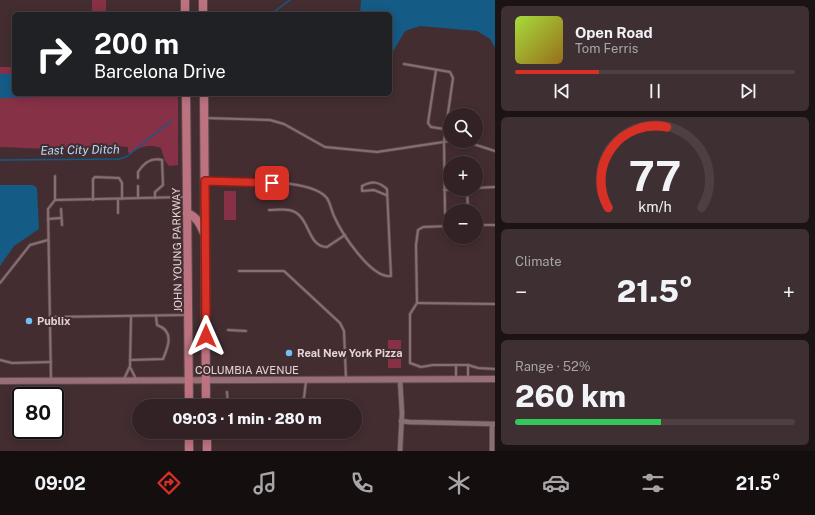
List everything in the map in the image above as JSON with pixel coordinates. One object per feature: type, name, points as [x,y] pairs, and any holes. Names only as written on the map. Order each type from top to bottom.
[{"type":"highway","points":[[185,0],[185,12]]},
{"type":"highway","points":[[203,0],[203,12]]},
{"type":"highway","name":"JOHN YOUNG PARKWAY","points":[[186,96],[189,399]]},
{"type":"highway","points":[[204,96],[206,399]]},
{"type":"highway","points":[[187,213],[194,216],[199,222],[206,238]]},
{"type":"highway","points":[[189,439],[190,449]]},
{"type":"highway","points":[[206,439],[207,451]]},
{"type":"street","name":"COLUMBIA AVENUE","points":[[0,381],[495,379]]},
{"type":"street","points":[[400,380],[400,451]]},
{"type":"street","points":[[401,421],[494,424],[492,451]]},
{"type":"lane","points":[[404,64],[450,72],[453,78],[448,108]]},
{"type":"lane","points":[[436,70],[428,123],[431,127],[443,130]]},
{"type":"lane","points":[[204,118],[270,120],[284,124],[325,147],[376,152],[443,141]]},
{"type":"lane","points":[[483,147],[495,151]]},
{"type":"lane","points":[[138,178],[138,172],[142,166],[152,159],[162,160],[163,185],[155,192],[155,198]]},
{"type":"lane","points":[[51,381],[48,210],[55,200],[55,176]]},
{"type":"lane","points":[[93,200],[93,179],[95,177],[119,178],[122,183],[122,199]]},
{"type":"lane","points":[[205,181],[286,183],[302,185],[319,191],[327,198],[334,217],[358,255],[382,275],[391,276],[386,195],[387,189],[379,182],[370,182],[362,186],[362,191],[374,190],[386,195]]},
{"type":"lane","points":[[138,186],[138,198]]},
{"type":"lane","points":[[483,188],[495,187]]},
{"type":"lane","points":[[55,200],[187,197]]},
{"type":"lane","points":[[118,199],[118,213]]},
{"type":"lane","points":[[61,209],[62,225]]},
{"type":"lane","points":[[269,210],[289,210],[301,216],[318,246],[327,247],[345,235]]},
{"type":"lane","points":[[48,219],[62,218]]},
{"type":"lane","points":[[483,226],[495,225]]},
{"type":"lane","points":[[443,226],[424,226],[418,230],[416,245],[417,303],[410,314],[411,363],[421,367],[468,365],[478,368],[495,369]]},
{"type":"lane","points":[[0,283],[30,245],[48,240]]},
{"type":"lane","points":[[239,270],[284,270],[340,323],[344,331],[346,342],[346,380]]},
{"type":"lane","points":[[417,303],[495,304]]},
{"type":"lane","points":[[51,318],[188,315]]},
{"type":"lane","points":[[130,360],[163,359],[168,346],[169,336],[165,330],[157,325],[156,316]]},
{"type":"lane","points":[[131,317],[130,366],[137,381]]},
{"type":"lane","points":[[228,330],[246,331]]},
{"type":"lane","points":[[0,360],[12,363],[50,362]]},
{"type":"lane","points":[[456,365],[456,379]]},
{"type":"lane","points":[[468,365],[468,379]]},
{"type":"lane","points":[[123,381],[130,366]]},
{"type":"lane","points":[[303,399],[306,380]]},
{"type":"lane","points":[[227,392],[228,399]]},
{"type":"shaded area","points":[[92,0],[106,0],[106,12],[92,12]]},
{"type":"shaded area","points":[[0,67],[12,67],[12,96],[178,96],[178,165],[169,166],[165,161],[161,148],[153,146],[138,149],[130,154],[128,152],[128,147],[110,146],[48,149],[0,147]]},
{"type":"shaded area","points":[[224,191],[236,191],[236,220],[224,220]]},
{"type":"shaded area","points":[[388,340],[401,340],[401,368],[388,368]]},
{"type":"water","points":[[361,0],[495,0],[495,48],[490,39],[477,31],[420,26],[405,31],[392,51],[392,12],[360,12]]},
{"type":"water","points":[[0,74],[12,74],[12,96],[45,96],[43,97],[0,98]]},
{"type":"water","points":[[0,185],[33,185],[37,188],[39,229],[14,246],[0,266]]},
{"type":"waterway","name":"East City Ditch","points":[[274,12],[290,0]]},
{"type":"waterway","name":"East City Ditch","points":[[0,160],[119,159],[126,157],[171,121]]},
{"type":"place","name":"Publix","points":[[29,321]]},
{"type":"place","name":"Real New York Pizza","points":[[289,353]]},
{"type":"route","points":[[206,336],[205,181],[272,183]]}]
